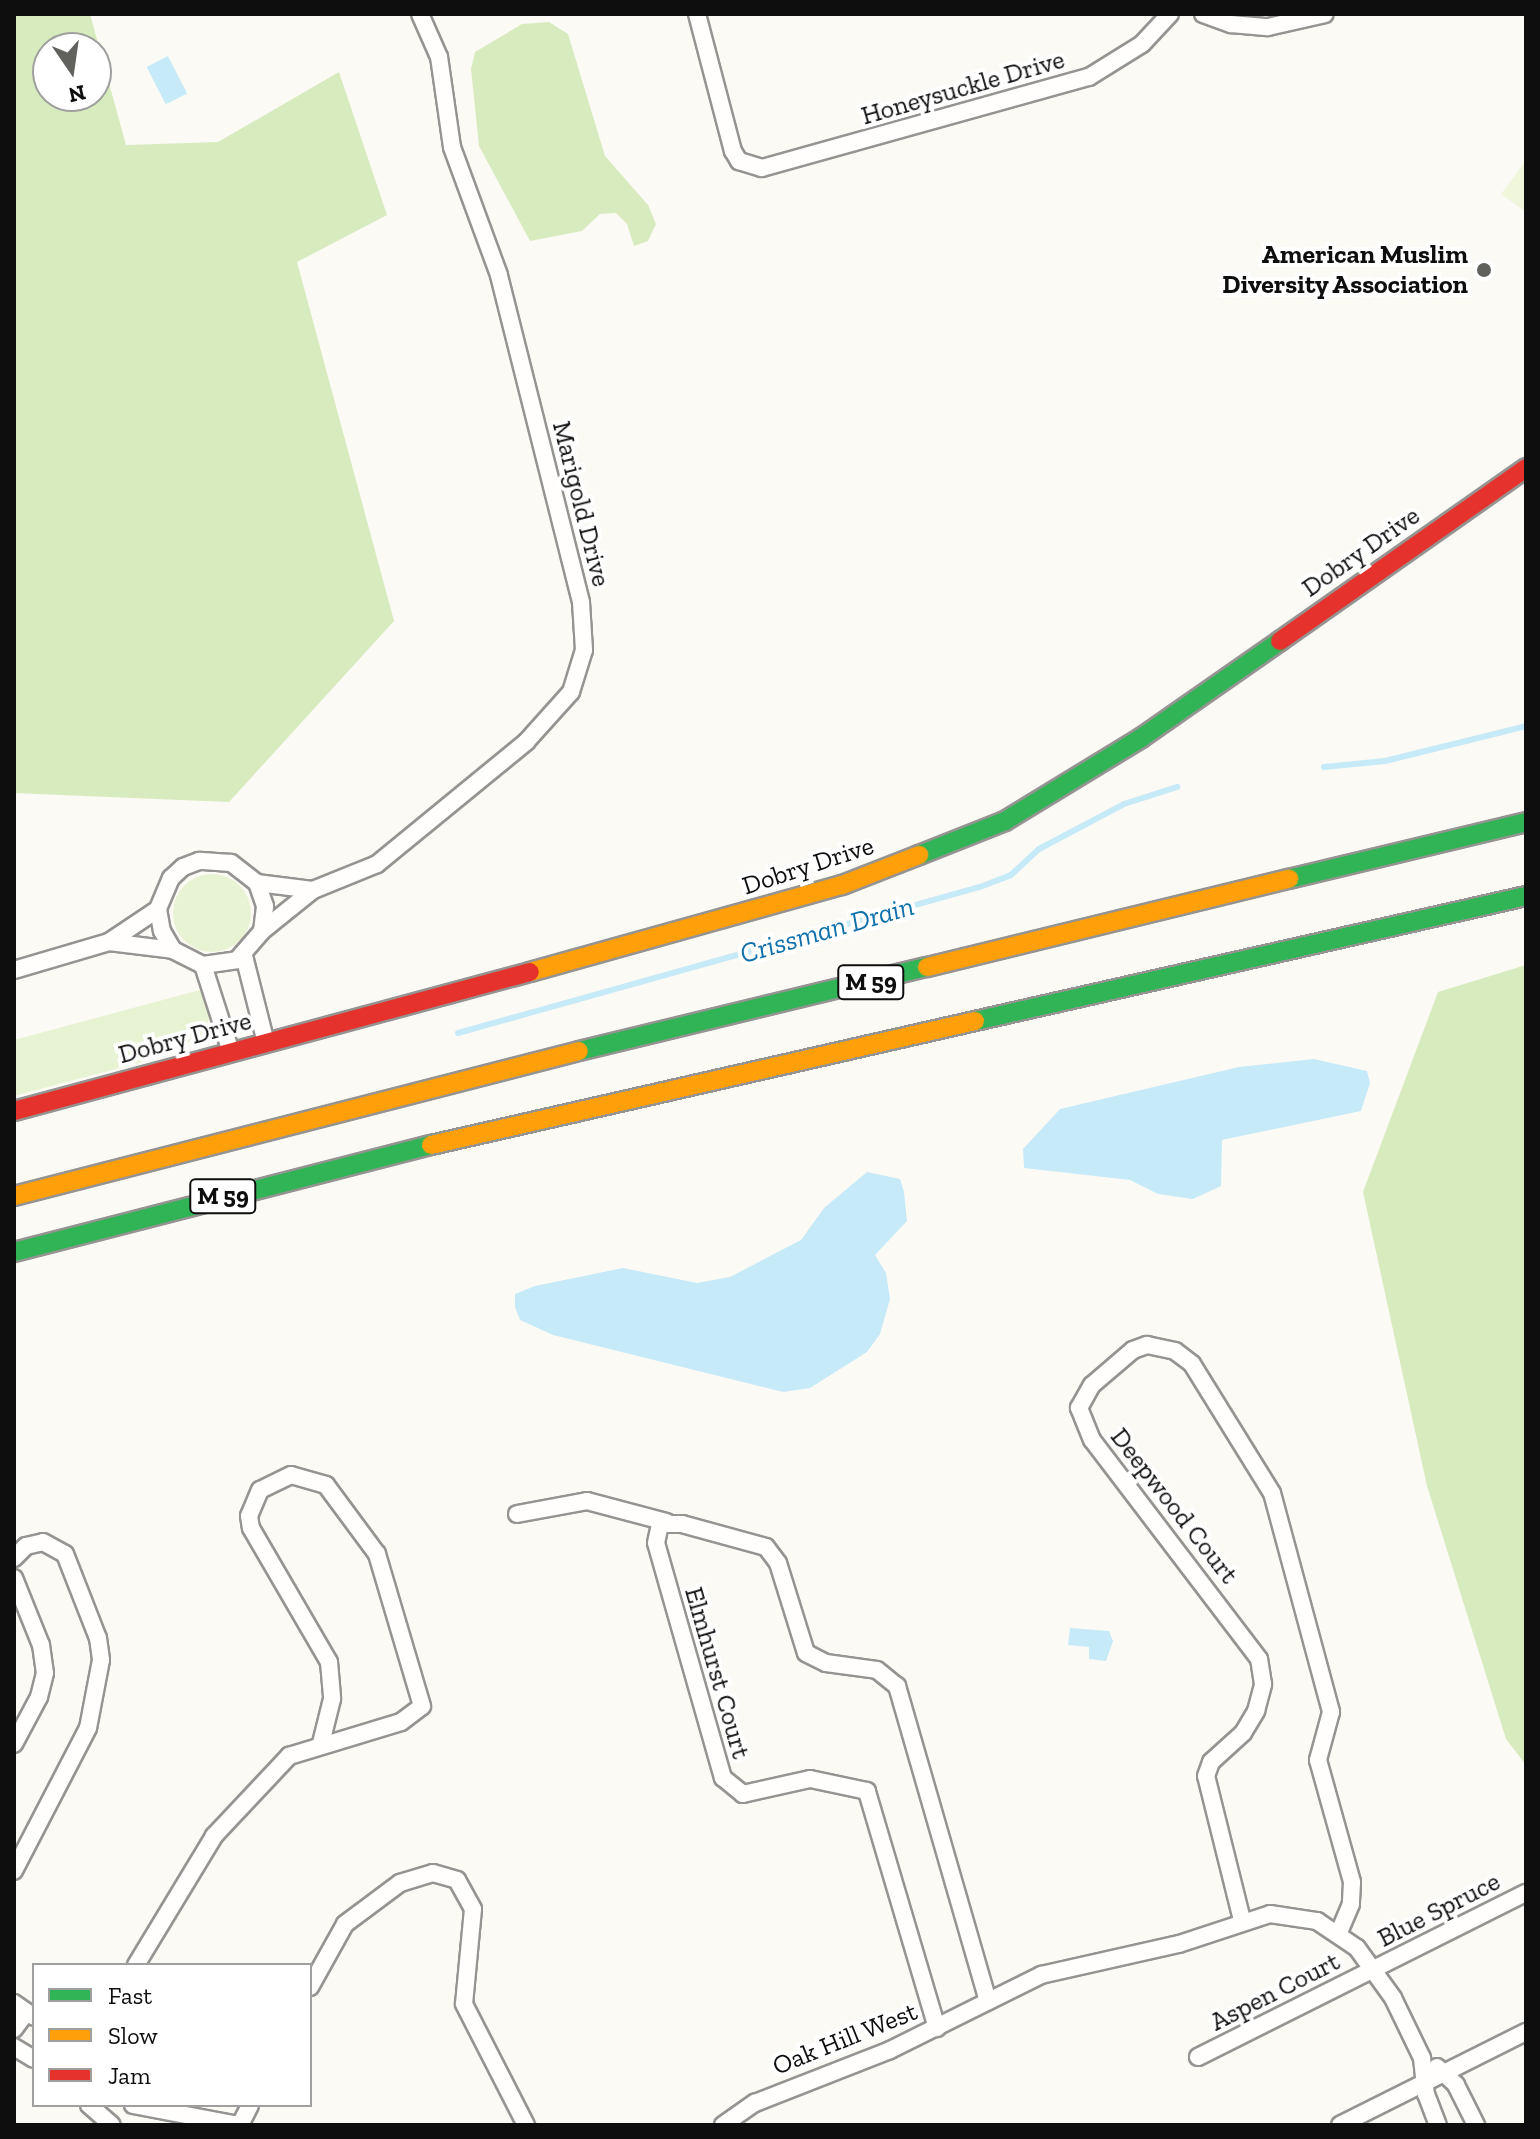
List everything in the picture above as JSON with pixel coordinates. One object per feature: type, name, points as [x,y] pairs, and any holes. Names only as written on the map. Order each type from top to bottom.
[{"type":"main road","name":"Dobry Drive","points":[[14,1111],[842,885],[1005,821],[1119,754],[1526,468]]},
{"type":"main road","name":"M 59","points":[[14,1196],[356,1105],[1526,822]]},
{"type":"main road","name":"M 59","points":[[14,1252],[418,1148],[1526,896]]},
{"type":"street","name":"Marigold Drive","points":[[244,956],[262,931],[313,890],[377,864],[533,736],[571,692],[584,650],[581,602],[499,275],[452,147],[439,57],[420,14]]},
{"type":"street","name":"Honeysuckle Drive","points":[[697,14],[733,151],[750,166],[774,167],[1061,87],[1115,63],[1170,14]]},
{"type":"street","points":[[1203,14],[1231,24],[1268,27],[1325,14]]},
{"type":"street","name":"Marigold Drive","points":[[14,970],[109,942],[158,909],[171,878],[199,861],[231,863],[257,883],[313,890]]},
{"type":"street","points":[[257,883],[265,906],[262,931]]},
{"type":"street","points":[[158,909],[162,931],[173,950]]},
{"type":"street","name":"Marigold Drive","points":[[109,942],[173,950],[203,965]]},
{"type":"street","points":[[231,1052],[203,965],[244,956],[266,1043]]},
{"type":"street","name":"Deepwood Court","points":[[1242,1920],[1206,1776],[1215,1757],[1246,1729],[1259,1704],[1263,1679],[1259,1659],[1092,1440],[1079,1408],[1092,1385],[1147,1345],[1175,1351],[1192,1364],[1272,1493],[1331,1712],[1318,1760],[1352,1894],[1339,1932]]},
{"type":"street","points":[[137,1963],[228,1819],[289,1756],[321,1743],[401,1722],[420,1710],[423,1703],[383,1568],[367,1538],[326,1485],[291,1475],[260,1490],[249,1516],[255,1542],[333,1673],[332,1699],[321,1743]]},
{"type":"street","points":[[517,1514],[587,1501],[766,1547],[778,1563],[806,1653],[826,1663],[877,1670],[897,1686],[988,2001]]},
{"type":"street","name":"Elmhurst Court","points":[[666,1522],[655,1531],[656,1543],[723,1778],[743,1794],[810,1779],[867,1791],[937,2028]]},
{"type":"street","points":[[14,1558],[26,1546],[43,1542],[65,1554],[98,1638],[101,1660],[88,1728],[14,1871]]},
{"type":"street","points":[[14,1578],[41,1645],[45,1673],[39,1697],[14,1744]]},
{"type":"street","points":[[312,1983],[345,1924],[400,1883],[433,1873],[457,1880],[473,1909],[464,2004],[526,2125]]},
{"type":"street","name":"Blue Spruce","points":[[1374,1969],[1526,1893]]},
{"type":"street","name":"Oak Hill West","points":[[723,2125],[755,2103],[937,2028],[1050,1972],[1179,1944],[1242,1920],[1297,1916],[1339,1932]]},
{"type":"street","points":[[1339,1932],[1374,1969],[1422,2058],[1424,2083],[1438,2125]]},
{"type":"street","name":"Aspen Court","points":[[1198,2057],[1374,1969]]},
{"type":"street","points":[[14,2029],[25,2010]]},
{"type":"street","points":[[1340,2125],[1526,2032]]},
{"type":"street","points":[[14,2047],[32,2058]]},
{"type":"street","points":[[1422,2058],[1445,2072],[1476,2125]]},
{"type":"street","points":[[91,2107],[112,2125]]},
{"type":"street","points":[[144,2107],[240,2125],[249,2107]]},
{"type":"green space","points":[[14,14],[90,14],[95,32],[32,32],[32,112],[112,112],[112,94],[126,145],[218,142],[339,72],[387,215],[297,262],[394,621],[229,802],[14,793]]},
{"type":"green space","points":[[549,22],[568,34],[605,156],[648,205],[656,224],[648,241],[634,246],[627,224],[616,213],[600,214],[582,231],[530,241],[479,146],[471,69],[475,52],[522,24]]},
{"type":"green space","points":[[1526,160],[1526,212],[1501,194]]},
{"type":"green space","points":[[204,874],[220,874],[234,880],[245,891],[251,913],[245,935],[234,946],[220,952],[204,952],[190,946],[179,935],[173,921],[173,905],[179,891],[190,880]]},
{"type":"green space","points":[[1526,965],[1526,1765],[1506,1739],[1427,1486],[1363,1192],[1438,992]]},
{"type":"green space","points":[[200,990],[212,1013],[201,1037],[142,1062],[14,1096],[14,1040]]},
{"type":"water","points":[[168,56],[187,93],[166,104],[147,67]]},
{"type":"water","points":[[1314,1059],[1367,1071],[1370,1083],[1361,1111],[1222,1140],[1221,1186],[1193,1199],[1158,1194],[1130,1180],[1024,1168],[1023,1149],[1060,1109],[1239,1067]]},
{"type":"water","points":[[867,1172],[900,1179],[904,1192],[907,1221],[875,1255],[886,1273],[890,1299],[880,1334],[867,1352],[810,1388],[783,1392],[553,1335],[520,1320],[515,1307],[515,1294],[535,1286],[623,1268],[697,1283],[730,1277],[801,1240],[824,1208]]},
{"type":"water","points":[[1070,1628],[1109,1631],[1113,1641],[1106,1661],[1089,1659],[1089,1647],[1068,1645]]},
{"type":"waterway","name":"Crissman Drain","points":[[1324,767],[1385,761],[1526,726]]},
{"type":"waterway","name":"Crissman Drain","points":[[458,1033],[980,887],[1011,875],[1039,849],[1124,804],[1177,787]]},
{"type":"traffic: fast","points":[[919,855],[1005,821],[1141,738],[1280,641]]},
{"type":"traffic: fast","points":[[1289,879],[1526,822]]},
{"type":"traffic: fast","points":[[975,1021],[1526,896]]},
{"type":"traffic: fast","points":[[579,1051],[927,967]]},
{"type":"traffic: fast","points":[[14,1252],[431,1145]]},
{"type":"traffic: slow","points":[[530,972],[842,885],[919,855]]},
{"type":"traffic: slow","points":[[927,967],[1289,879]]},
{"type":"traffic: slow","points":[[431,1145],[975,1021]]},
{"type":"traffic: slow","points":[[14,1196],[579,1051]]},
{"type":"traffic: jam","points":[[1280,641],[1526,468]]},
{"type":"traffic: jam","points":[[14,1111],[530,972]]},
{"type":"place","name":"American Muslim Diversity Association","points":[[1484,270]]}]
